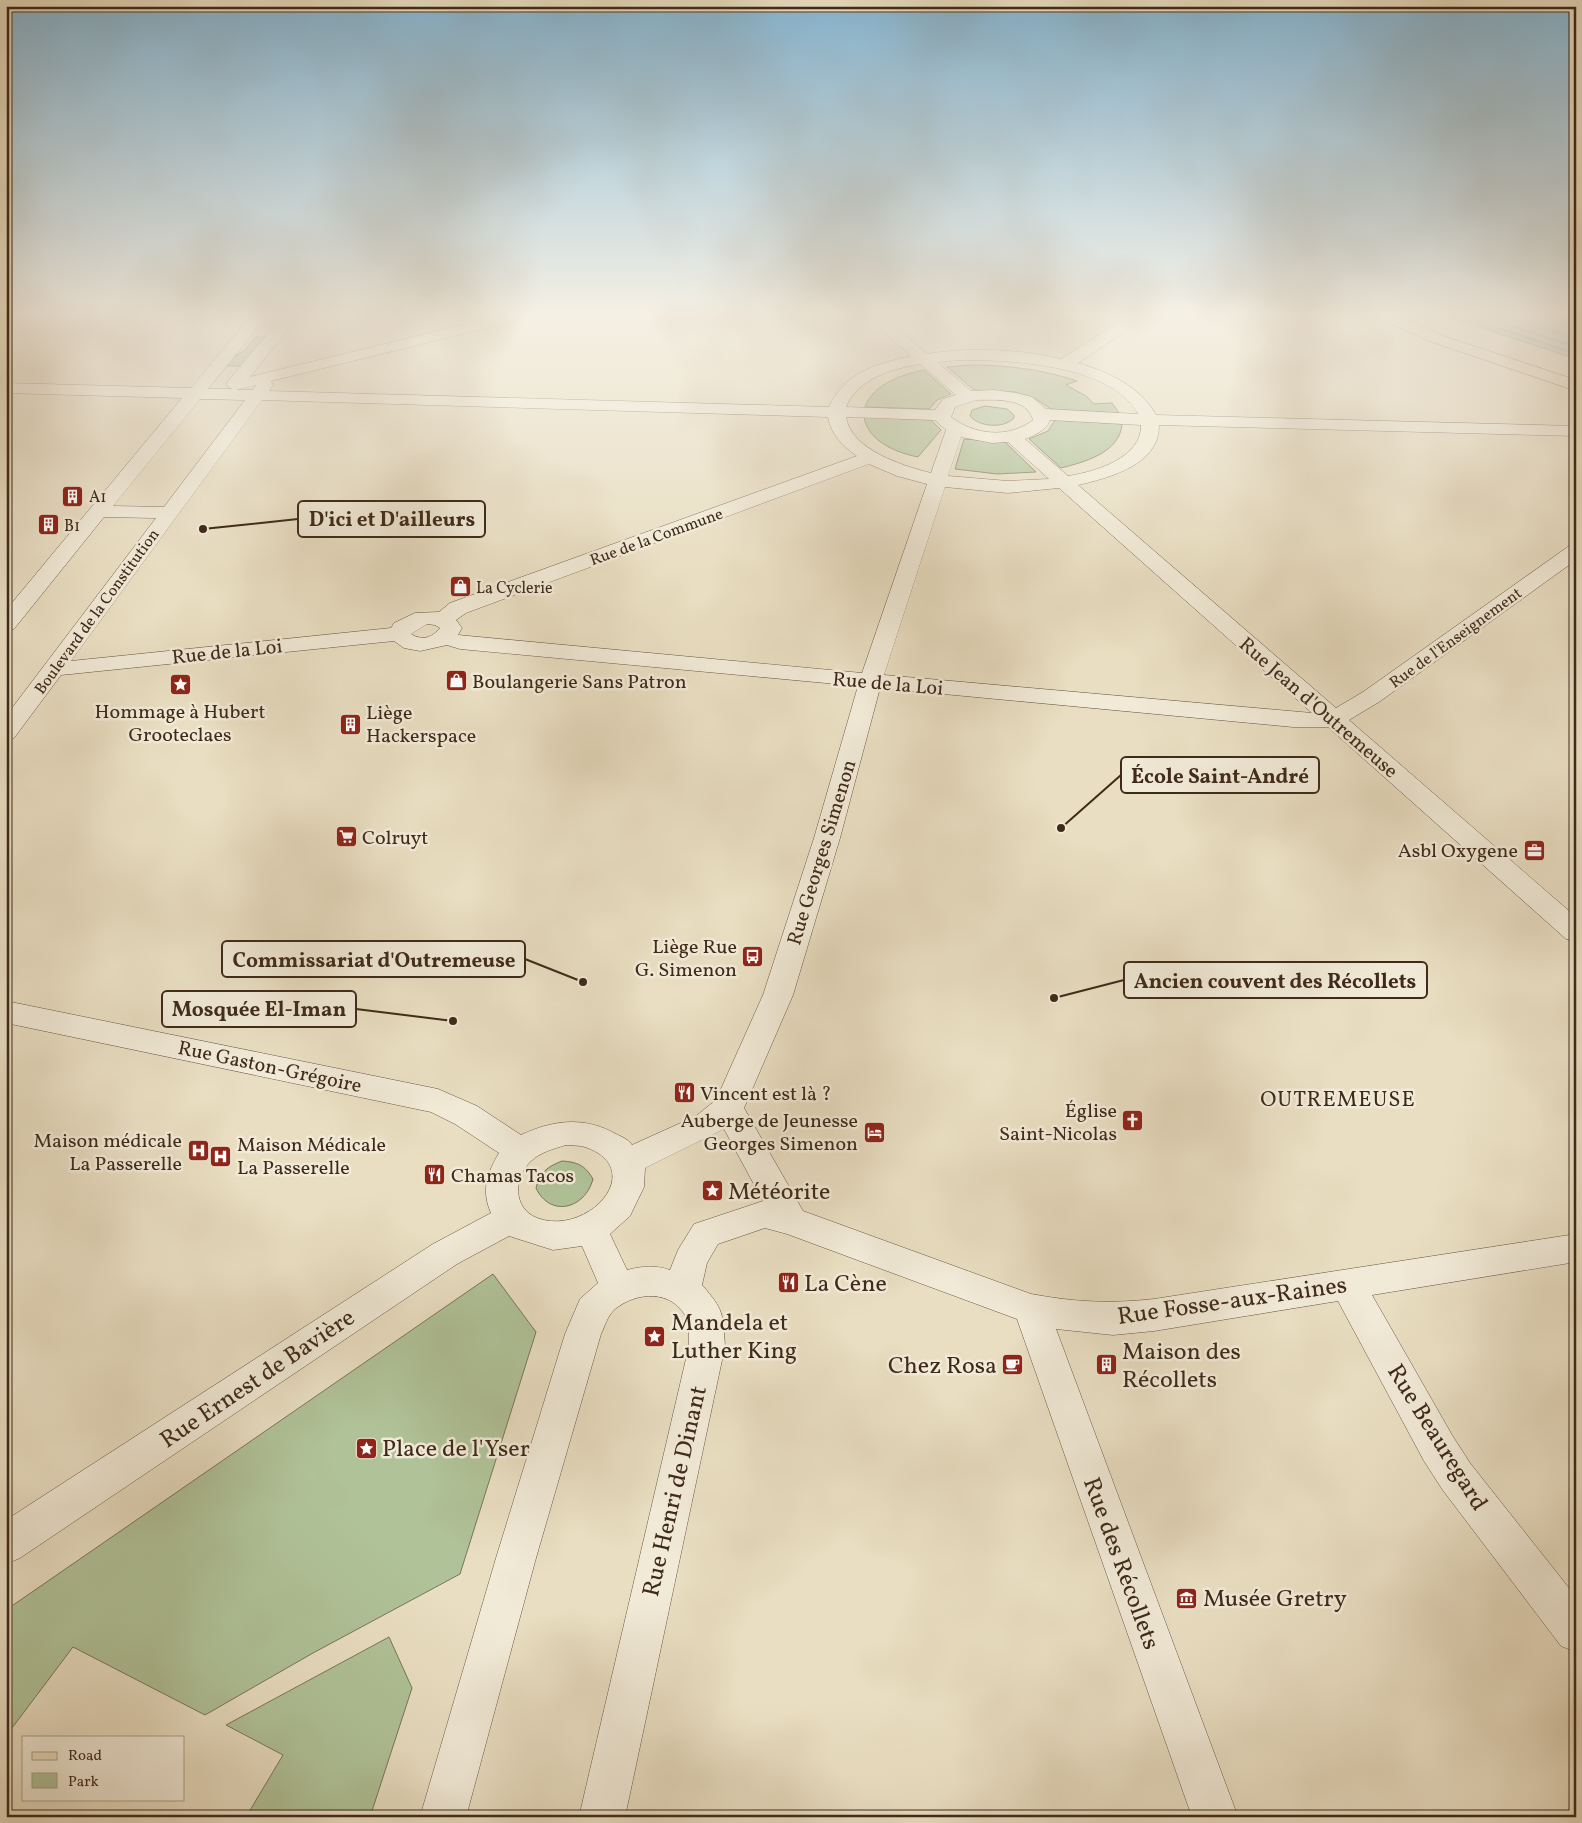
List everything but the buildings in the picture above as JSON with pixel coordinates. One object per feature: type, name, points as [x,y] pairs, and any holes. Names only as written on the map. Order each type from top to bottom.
[{"type":"street","points":[[6,624],[188,402]]},
{"type":"street","name":"Boulevard de la Constitution","points":[[6,733],[251,402]]},
{"type":"street","points":[[467,402],[836,411],[949,422],[978,436],[1012,436],[1036,428],[1042,421],[1042,414]]},
{"type":"street","points":[[841,402],[836,411],[842,432],[850,442],[872,457],[899,470],[938,480],[998,487],[1062,483],[1095,475],[1129,460],[1140,451],[1147,441],[1150,420],[1145,410],[1137,402]]},
{"type":"street","points":[[949,422],[943,410],[952,402]]},
{"type":"street","points":[[1026,402],[1042,414],[1150,420],[1576,431]]},
{"type":"street","name":"Rue Georges Simenon","points":[[626,1162],[707,1125],[728,1108],[778,995],[827,838],[872,682],[938,480],[949,422]]},
{"type":"street","name":"Rue Jean d'Outremeuse","points":[[1012,436],[1062,483],[1576,932]]},
{"type":"street","name":"Rue de la Commune","points":[[443,629],[458,608],[872,457]]},
{"type":"street","name":"Boulevard de la Constitution","points":[[98,511],[168,513]]},
{"type":"street","name":"Rue de l'Enseignement","points":[[1333,720],[1371,697],[1576,550]]},
{"type":"street","name":"Rue de la Loi","points":[[54,669],[400,634],[402,628],[415,620],[434,618],[443,629],[460,642],[1293,720],[1333,720]]},
{"type":"street","name":"Rue Gaston-Grégoire","points":[[6,1012],[438,1101],[466,1115],[521,1151]]},
{"type":"street","points":[[728,1108],[791,1221]]},
{"type":"street","points":[[566,1133],[592,1135],[612,1146],[626,1162],[629,1180],[624,1199],[611,1216],[591,1229],[569,1235],[546,1236],[526,1229],[510,1218],[503,1205],[500,1191],[502,1177],[510,1163],[521,1151],[540,1139],[566,1133]]},
{"type":"street","name":"Rue Fosse-aux-Raines","points":[[682,1288],[690,1260],[706,1234],[765,1214],[791,1221],[1030,1310],[1068,1316],[1113,1319],[1223,1306],[1347,1283],[1576,1248]]},
{"type":"street","name":"Rue Ernest de Bavière","points":[[6,1544],[445,1254],[510,1218]]},
{"type":"street","points":[[591,1229],[618,1288]]},
{"type":"street","points":[[443,1817],[516,1558],[583,1334],[593,1310],[601,1300],[618,1288],[641,1281],[659,1281],[682,1288]]},
{"type":"street","name":"Rue Beauregard","points":[[1347,1283],[1438,1448],[1456,1476],[1576,1631]]},
{"type":"street","name":"Rue Henri de Dinant","points":[[602,1817],[707,1346],[705,1314],[682,1288]]},
{"type":"street","name":"Rue des Récollets","points":[[1030,1310],[1215,1817]]},
{"type":"green space","points":[[867,402],[935,402],[929,409],[865,407]]},
{"type":"green space","points":[[1040,402],[1112,403],[1119,413],[1051,409]]},
{"type":"green space","points":[[985,406],[1007,409],[1014,415],[1014,418],[1004,424],[992,425],[974,420],[970,416],[972,410]]},
{"type":"green space","points":[[864,417],[931,420],[941,430],[918,457],[902,453],[878,440],[871,433]]},
{"type":"green space","points":[[1055,420],[1122,424],[1120,434],[1108,449],[1090,459],[1061,468],[1029,439],[1048,431]]},
{"type":"green space","points":[[964,439],[1005,442],[1036,472],[997,474],[955,469]]},
{"type":"green space","points":[[562,1161],[580,1165],[587,1170],[593,1179],[583,1197],[567,1206],[558,1206],[550,1203],[542,1197],[536,1188],[545,1171]]},
{"type":"green space","points":[[493,1274],[536,1332],[460,1574],[313,1653],[205,1715],[73,1647],[6,1736],[6,1610]]},
{"type":"green space","points":[[389,1637],[412,1688],[370,1817],[246,1817],[283,1755],[226,1725]]},
{"type":"place","name":"A1","points":[[73,496]]},
{"type":"place","name":"B1","points":[[48,525]]},
{"type":"place","name":"D'ici et D'ailleurs","points":[[203,529]]},
{"type":"place","name":"La Cyclerie","points":[[460,587]]},
{"type":"place","name":"Boulangerie Sans Patron","points":[[456,681]]},
{"type":"place","name":"Hommage à Hubert Grooteclaes","points":[[180,685]]},
{"type":"place","name":"Liège Hackerspace","points":[[350,724]]},
{"type":"place","name":"École Saint-André","points":[[1061,828]]},
{"type":"place","name":"Colruyt","points":[[346,837]]},
{"type":"place","name":"Asbl Oxygene","points":[[1534,850]]},
{"type":"place","name":"Liège Rue G. Simenon","points":[[753,957]]},
{"type":"place","name":"Commissariat d'Outremeuse","points":[[583,982]]},
{"type":"place","name":"Ancien couvent des Récollets","points":[[1054,998]]},
{"type":"place","name":"Mosquée El-Iman","points":[[453,1021]]},
{"type":"place","name":"Vincent est là ?","points":[[684,1093]]},
{"type":"place","name":"Église Saint-Nicolas","points":[[1133,1121]]},
{"type":"place","name":"Auberge de Jeunesse Georges Simenon","points":[[874,1132]]},
{"type":"place","name":"Maison médicale La Passerelle","points":[[198,1151]]},
{"type":"place","name":"Maison Médicale La Passerelle","points":[[221,1156]]},
{"type":"place","name":"Chamas Tacos","points":[[435,1175]]},
{"type":"place","name":"Météorite","points":[[712,1191]]},
{"type":"place","name":"La Cène","points":[[788,1283]]},
{"type":"place","name":"Mandela et Luther King","points":[[655,1336]]},
{"type":"place","name":"Chez Rosa","points":[[1013,1365]]},
{"type":"place","name":"Maison des Récollets","points":[[1106,1365]]},
{"type":"place","name":"Place de l'Yser","points":[[366,1448]]},
{"type":"place","name":"Musée Gretry","points":[[1187,1598]]},
{"type":"district","name":"OUTREMEUSE","points":[[1338,1098]]}]
